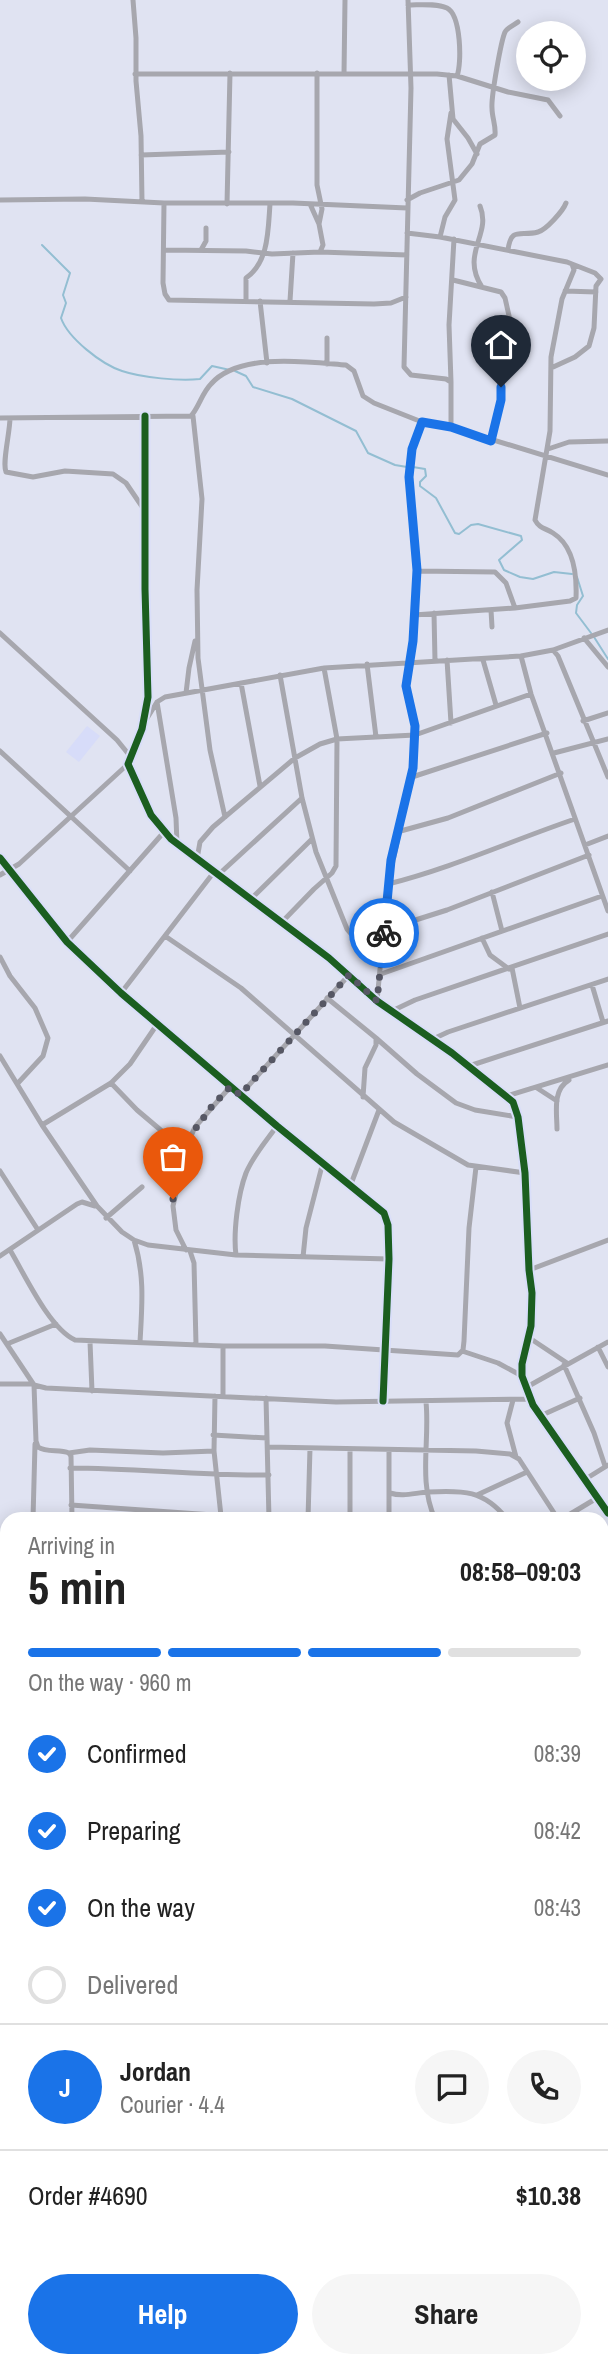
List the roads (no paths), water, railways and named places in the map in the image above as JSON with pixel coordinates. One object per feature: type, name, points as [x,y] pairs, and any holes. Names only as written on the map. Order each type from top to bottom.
[{"type":"street","points":[[133,0],[142,202]]},
{"type":"street","points":[[344,74],[345,0]]},
{"type":"street","points":[[451,382],[443,378],[410,374],[405,368],[411,75],[408,2],[445,7],[454,15],[459,36],[460,68],[457,76]]},
{"type":"street","points":[[407,200],[422,192],[453,184],[470,167],[480,144],[495,135],[492,106],[494,87],[505,32],[516,24]]},
{"type":"street","points":[[227,204],[230,73]]},
{"type":"street","points":[[317,73],[317,185],[321,204],[319,224]]},
{"type":"street","points":[[135,74],[449,75],[508,92],[549,100],[559,116]]},
{"type":"street","points":[[440,237],[445,217],[455,202],[447,137],[451,113],[449,75]]},
{"type":"street","points":[[451,113],[456,126],[467,136],[477,154]]},
{"type":"street","points":[[141,155],[229,152]]},
{"type":"street","points":[[0,200],[85,199],[164,204],[321,204],[407,208]]},
{"type":"street","points":[[508,250],[513,236],[542,230],[562,212],[566,203]]},
{"type":"street","points":[[164,204],[163,283],[165,295],[169,300],[374,304],[391,303],[406,297]]},
{"type":"street","points":[[246,301],[246,278],[256,271],[264,254],[270,204]]},
{"type":"street","points":[[310,204],[319,224],[323,245],[320,252]]},
{"type":"street","points":[[480,206],[484,219],[476,244],[474,268],[482,287]]},
{"type":"street","points":[[201,250],[206,241],[206,228]]},
{"type":"street","points":[[407,233],[508,250],[572,264],[595,272],[600,278],[589,346],[580,355],[551,368]]},
{"type":"street","points":[[451,427],[449,319],[454,239]]},
{"type":"street","points":[[165,250],[407,255]]},
{"type":"street","points":[[289,301],[293,253]]},
{"type":"street","points":[[414,615],[515,608],[570,601],[576,596],[571,552],[561,539],[536,521],[548,449],[551,368],[565,291],[574,271],[572,264]]},
{"type":"street","points":[[453,280],[501,292],[505,296],[514,338],[502,381],[501,400],[491,441]]},
{"type":"street","points":[[565,291],[596,292]]},
{"type":"street","points":[[260,301],[267,363]]},
{"type":"street","points":[[327,338],[327,364]]},
{"type":"street","points":[[225,817],[210,750],[196,637],[202,499],[192,416],[206,390],[216,379],[247,364],[327,364],[351,367],[358,378],[364,398],[422,422],[451,427],[608,475]]},
{"type":"street","points":[[142,729],[148,697],[145,416]]},
{"type":"street","points":[[0,418],[192,416]]},
{"type":"street","points":[[10,418],[10,437],[3,466],[6,472],[33,477],[65,471],[113,474],[126,483],[145,512]]},
{"type":"street","points":[[377,1001],[388,884],[397,832],[412,777],[415,735],[406,686],[411,662],[417,570],[409,467],[412,449],[422,422]]},
{"type":"street","points":[[548,449],[569,442],[608,442]]},
{"type":"street","points":[[417,570],[495,572],[506,583],[515,608]]},
{"type":"street","points":[[491,610],[492,626]]},
{"type":"street","points":[[434,613],[435,661]]},
{"type":"street","points":[[0,875],[19,864],[128,764],[142,729],[157,702],[164,697],[324,668],[521,656],[553,650],[608,630]]},
{"type":"street","points":[[0,633],[117,740],[130,756]]},
{"type":"street","points":[[186,693],[196,637]]},
{"type":"street","points":[[583,638],[608,667]]},
{"type":"street","points":[[553,650],[608,777]]},
{"type":"street","points":[[521,656],[531,694],[608,911]]},
{"type":"street","points":[[447,660],[451,723]]},
{"type":"street","points":[[483,660],[496,705]]},
{"type":"street","points":[[367,664],[376,737]]},
{"type":"street","points":[[281,923],[332,873],[335,866],[337,739],[324,668]]},
{"type":"street","points":[[280,675],[311,839],[337,909],[350,933],[359,944],[383,957]]},
{"type":"street","points":[[241,683],[260,786]]},
{"type":"street","points":[[197,859],[202,838],[295,758],[320,744],[337,739],[415,735],[531,694]]},
{"type":"street","points":[[157,702],[176,818],[177,844]]},
{"type":"street","points":[[583,720],[608,713]]},
{"type":"street","points":[[412,777],[547,733]]},
{"type":"street","points":[[554,753],[608,739]]},
{"type":"street","points":[[0,751],[130,870]]},
{"type":"street","points":[[128,764],[145,803],[164,832],[177,844],[349,975],[377,1001],[394,1010],[513,1102],[519,1117],[525,1173],[533,1312],[522,1376],[525,1388],[540,1416],[607,1512]]},
{"type":"street","points":[[397,832],[455,816],[561,773]]},
{"type":"street","points":[[121,993],[216,874],[302,798]]},
{"type":"street","points":[[388,884],[440,869],[522,836],[575,819]]},
{"type":"street","points":[[67,942],[164,832]]},
{"type":"street","points":[[585,845],[608,836]]},
{"type":"street","points":[[250,900],[311,839]]},
{"type":"street","points":[[384,930],[424,918],[589,856]]},
{"type":"street","points":[[0,859],[67,942],[121,993],[230,1087],[384,1213],[388,1226],[389,1259],[383,1401]]},
{"type":"street","points":[[492,892],[502,931]]},
{"type":"street","points":[[381,974],[502,931],[605,899]]},
{"type":"street","points":[[394,1010],[415,1000],[608,934]]},
{"type":"street","points":[[165,936],[241,988],[363,1097],[419,1138],[476,1167],[525,1173]]},
{"type":"street","points":[[482,938],[489,955],[510,969],[520,1008]]},
{"type":"street","points":[[0,957],[10,976],[35,1008],[48,1038],[43,1056],[18,1083]]},
{"type":"street","points":[[240,1095],[349,975]]},
{"type":"street","points":[[433,1039],[608,979]]},
{"type":"street","points":[[469,1066],[606,1021],[592,985]]},
{"type":"street","points":[[327,998],[416,1074],[463,1107],[519,1117]]},
{"type":"street","points":[[42,1125],[111,1083],[130,1064],[158,1023]]},
{"type":"street","points":[[363,1097],[365,1068],[376,1045],[376,1038]]},
{"type":"street","points":[[0,1056],[42,1125],[97,1206],[106,1218],[134,1240],[148,1245],[236,1255],[389,1259]]},
{"type":"street","points":[[507,1096],[608,1065]]},
{"type":"street","points":[[557,1129],[557,1101],[562,1084],[578,1075]]},
{"type":"street","points":[[111,1083],[137,1110],[176,1143],[184,1158]]},
{"type":"street","points":[[196,1344],[194,1263],[176,1230],[173,1199],[195,1127],[230,1087]]},
{"type":"street","points":[[537,1088],[557,1101]]},
{"type":"street","points":[[351,1184],[379,1110]]},
{"type":"street","points":[[236,1255],[236,1226],[245,1175],[277,1126]]},
{"type":"street","points":[[303,1257],[306,1228],[323,1162]]},
{"type":"street","points":[[10,1250],[56,1324],[67,1336],[90,1342],[325,1346],[458,1355],[462,1351],[466,1316],[469,1228],[476,1167]]},
{"type":"street","points":[[0,1171],[38,1230]]},
{"type":"street","points":[[106,1218],[142,1188]]},
{"type":"street","points":[[0,1256],[77,1204],[82,1202],[97,1206]]},
{"type":"street","points":[[134,1240],[143,1283],[140,1342]]},
{"type":"street","points":[[529,1270],[608,1240]]},
{"type":"street","points":[[7,1344],[56,1324]]},
{"type":"street","points":[[0,1334],[33,1385],[36,1441],[33,1512]]},
{"type":"street","points":[[528,1337],[566,1364],[600,1449],[606,1466],[583,1480]]},
{"type":"street","points":[[90,1342],[92,1391]]},
{"type":"street","points":[[525,1388],[608,1342]]},
{"type":"street","points":[[223,1346],[223,1396]]},
{"type":"street","points":[[597,1347],[608,1367]]},
{"type":"street","points":[[462,1351],[498,1363],[522,1376]]},
{"type":"street","points":[[0,1384],[336,1402],[530,1399]]},
{"type":"street","points":[[215,1396],[214,1451],[218,1512]]},
{"type":"street","points":[[266,1398],[269,1512]]},
{"type":"street","points":[[540,1416],[579,1398]]},
{"type":"street","points":[[513,1400],[507,1423],[516,1457],[555,1512]]},
{"type":"street","points":[[426,1402],[427,1492],[432,1512]]},
{"type":"street","points":[[214,1435],[267,1438]]},
{"type":"street","points":[[36,1441],[41,1450],[69,1452],[214,1451]]},
{"type":"street","points":[[268,1447],[476,1451],[516,1457]]},
{"type":"street","points":[[308,1512],[310,1448]]},
{"type":"street","points":[[350,1449],[351,1512]]},
{"type":"street","points":[[389,1451],[389,1512]]},
{"type":"street","points":[[69,1452],[72,1512]]},
{"type":"street","points":[[71,1468],[269,1475]]},
{"type":"street","points":[[477,1495],[527,1472]]},
{"type":"street","points":[[390,1493],[404,1496],[427,1492],[477,1495],[492,1503],[500,1512]]},
{"type":"street","points":[[572,1512],[597,1498]]},
{"type":"street","points":[[71,1505],[157,1512]]},
{"type":"waterway","points":[[42,245],[70,273],[63,295],[66,303],[61,318],[78,342],[95,356],[122,371],[161,378],[200,379],[212,366],[230,370]]},
{"type":"waterway","points":[[235,371],[246,376],[253,387],[292,399],[356,431],[368,453],[395,465],[407,467]]},
{"type":"waterway","points":[[413,467],[425,469],[426,476],[420,486],[436,498],[455,533],[459,534],[471,525],[478,524],[521,536],[522,540],[499,560],[504,570],[533,579],[554,572],[572,574]]},
{"type":"waterway","points":[[577,577],[583,596],[577,605],[576,613],[591,633]]},
{"type":"waterway","points":[[594,637],[608,659]]}]
